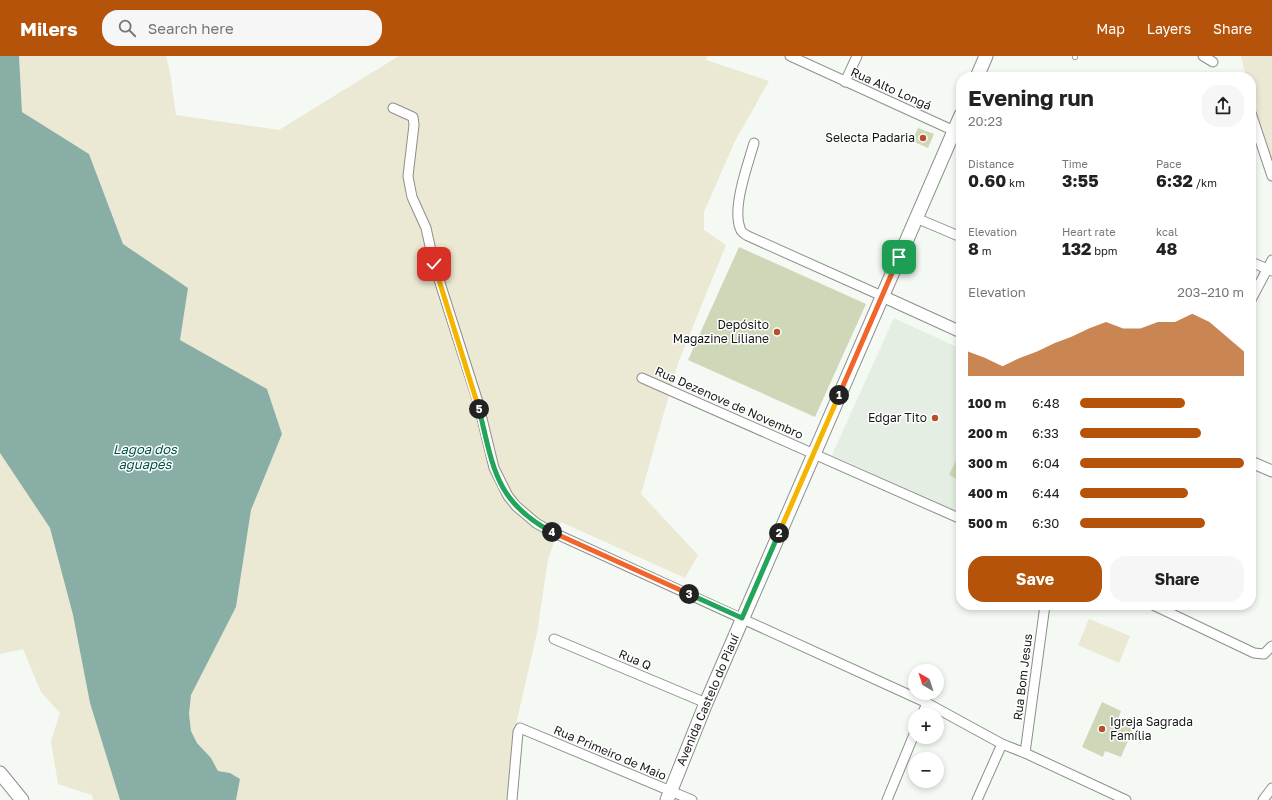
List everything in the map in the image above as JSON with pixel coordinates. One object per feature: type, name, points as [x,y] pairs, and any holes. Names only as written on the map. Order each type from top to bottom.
[{"type":"main road","points":[[979,72],[986,56]]},
{"type":"main road","name":"Avenida Castelo do Piauí","points":[[668,795],[742,618],[916,218],[956,136]]},
{"type":"main road","points":[[0,774],[22,800]]},
{"type":"street","name":"Rua Alto Longá","points":[[790,56],[956,131]]},
{"type":"street","points":[[845,82],[857,56]]},
{"type":"street","points":[[1203,56],[1213,62]]},
{"type":"street","points":[[393,108],[413,117],[414,125],[408,176],[410,187],[426,228],[434,264],[478,402],[494,468],[508,496],[530,518],[552,532],[927,703],[1002,744],[1025,753],[1126,800]]},
{"type":"street","points":[[1256,128],[1272,176]]},
{"type":"street","points":[[754,143],[739,197],[739,225],[742,232],[753,239],[956,330]]},
{"type":"street","points":[[916,218],[956,235]]},
{"type":"street","points":[[1256,292],[1270,270],[1272,260]]},
{"type":"street","points":[[1256,264],[1270,270]]},
{"type":"street","name":"Rua Dezenove de Novembro","points":[[642,378],[956,517]]},
{"type":"street","points":[[1256,464],[1272,471]]},
{"type":"street","name":"Rua Bom Jesus","points":[[1025,753],[1044,610]]},
{"type":"street","points":[[1164,610],[1254,653],[1264,654],[1272,646]]},
{"type":"street","name":"Rua Q","points":[[554,639],[706,703]]},
{"type":"street","points":[[925,708],[927,703]]},
{"type":"street","name":"Rua Primeiro de Maio","points":[[512,800],[519,729],[522,728],[668,795],[692,800]]},
{"type":"street","points":[[887,800],[910,744]]},
{"type":"street","points":[[977,800],[1002,744]]},
{"type":"street","points":[[1263,800],[1272,788]]},
{"type":"shaded area","points":[[19,56],[166,56],[176,115],[279,130],[399,56],[708,56],[706,60],[769,81],[734,143],[704,212],[704,230],[726,245],[678,363],[641,494],[698,555],[685,578],[561,522],[548,559],[537,633],[516,724],[511,800],[236,800],[240,779],[230,773],[218,771],[211,758],[197,743],[191,731],[189,714],[191,695],[236,607],[251,510],[282,434],[267,389],[180,340],[188,288],[123,244],[89,154],[22,112]]},
{"type":"shaded area","points":[[1241,56],[1272,56],[1272,162],[1256,117],[1256,72],[1245,72]]},
{"type":"shaded area","points":[[894,318],[956,347],[956,516],[930,505],[932,500],[832,455]]},
{"type":"shaded area","points":[[0,453],[50,528],[73,615],[90,703],[120,800],[93,800],[92,795],[58,784],[51,741],[60,713],[41,692],[23,649],[0,654]]},
{"type":"shaded area","points":[[1089,619],[1130,636],[1119,663],[1078,645]]},
{"type":"water","name":"Lagoa dos aguapés","points":[[0,56],[19,56],[22,112],[89,154],[123,244],[188,288],[180,340],[267,389],[282,434],[251,510],[236,607],[191,695],[189,714],[191,731],[197,743],[211,758],[218,771],[230,773],[240,779],[236,800],[120,800],[90,703],[73,615],[50,528],[0,453]]},
{"type":"building","name":"Selecta Padaria","points":[[918,128],[934,134],[928,148],[912,141]]},
{"type":"building","name":"Depósito Magazine Liliane","points":[[739,247],[866,304],[815,417],[688,360]]},
{"type":"building","points":[[956,460],[956,478],[949,475]]},
{"type":"building","name":"Igreja Sagrada Família","points":[[1102,702],[1121,711],[1117,722],[1133,729],[1121,757],[1105,751],[1103,757],[1082,747]]},
{"type":"place","name":"Selecta Padaria","points":[[923,138]]},
{"type":"place","name":"Depósito Magazine Liliane","points":[[777,332]]},
{"type":"place","name":"Edgar Tito","points":[[935,418]]},
{"type":"place","name":"Igreja Sagrada Família","points":[[1102,729]]},
{"type":"route","points":[[434,264],[447,308],[471,378],[478,402],[488,450],[494,468],[503,488],[516,506],[536,523],[552,532],[742,618],[899,257]]}]
